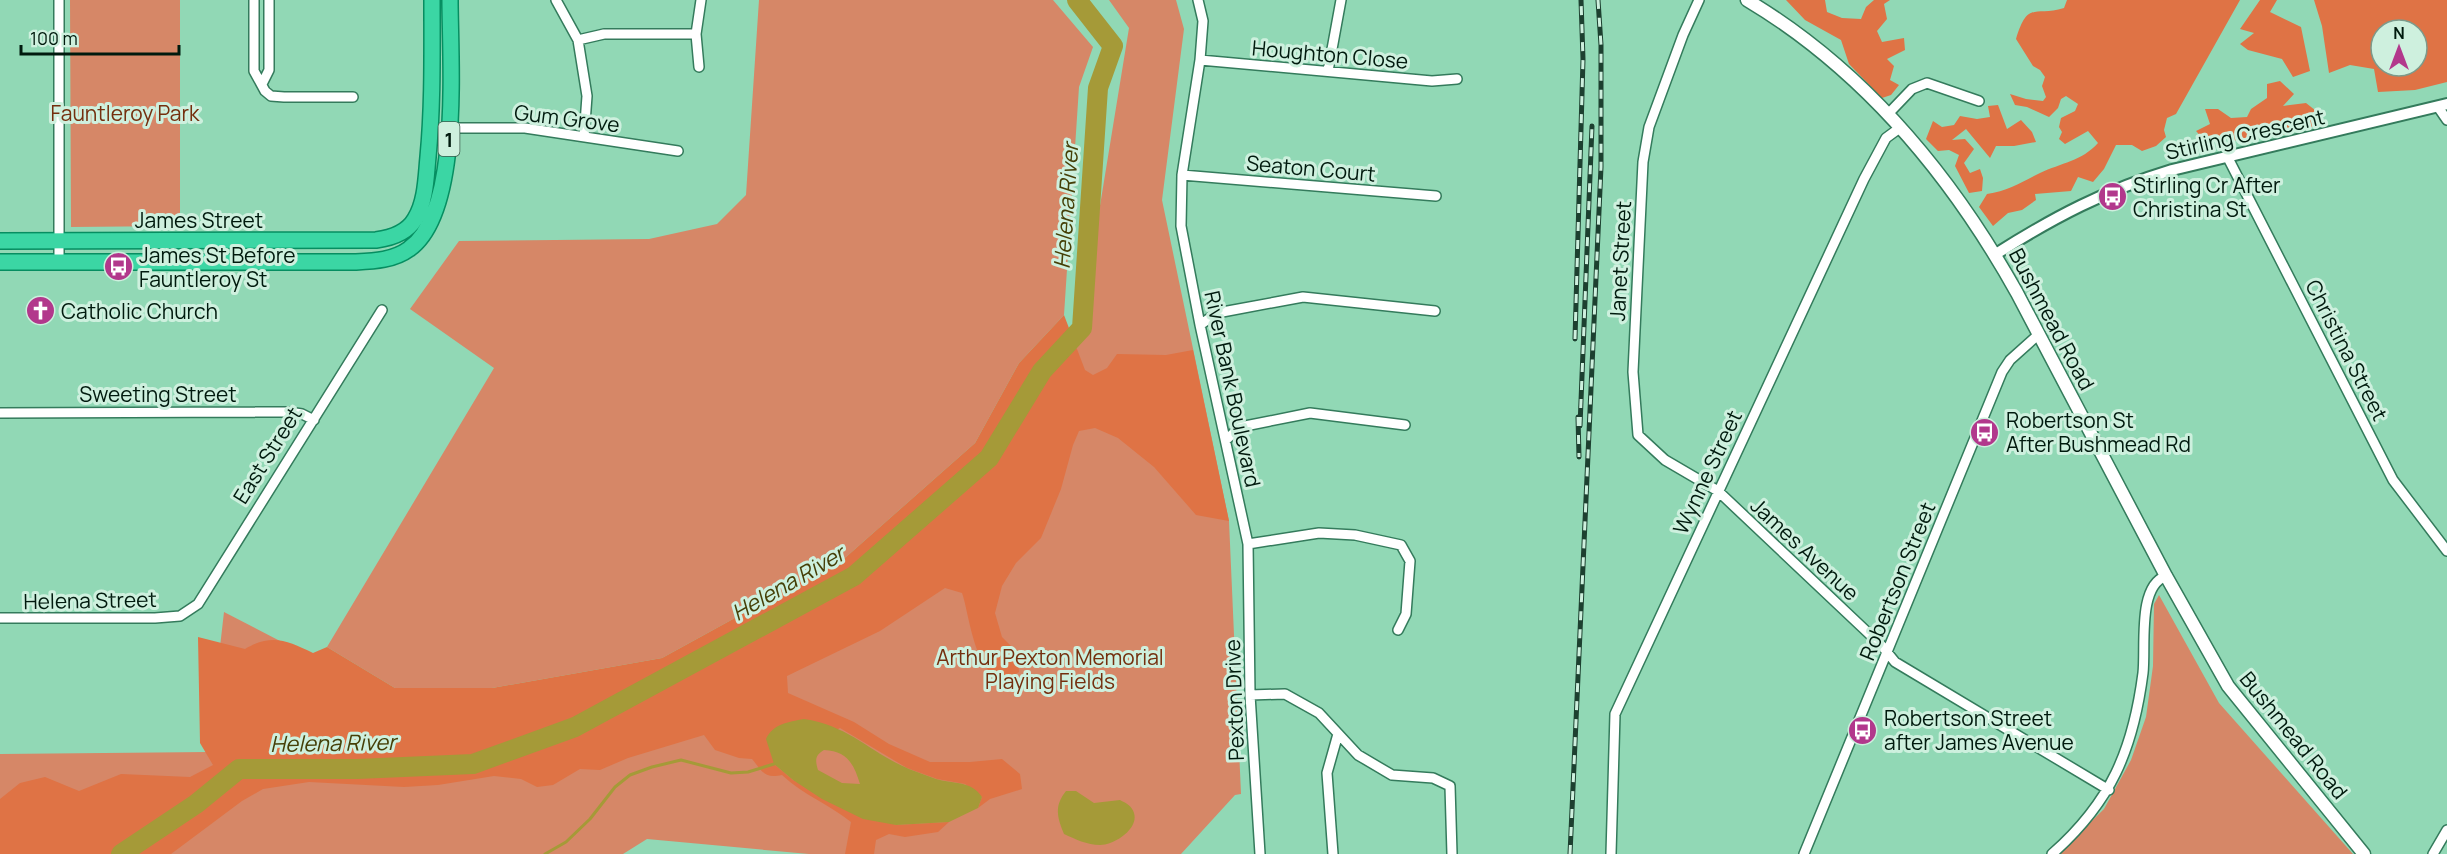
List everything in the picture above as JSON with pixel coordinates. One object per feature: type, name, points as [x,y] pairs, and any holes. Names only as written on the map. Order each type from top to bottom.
[{"type":"highway","name":"James Street","points":[[0,242],[376,240],[397,235],[411,225],[415,219],[426,182],[431,122],[432,0]]},
{"type":"highway","name":"1","points":[[450,0],[450,128]]},
{"type":"highway","name":"James Street","points":[[0,262],[356,262],[392,257],[409,249],[422,237],[431,222],[446,164],[450,128]]},
{"type":"main road","name":"Bushmead Road","points":[[1747,0],[1823,53],[1889,113],[1956,196],[1996,254],[2166,576],[2228,686],[2364,854]]},
{"type":"street","points":[[59,0],[59,262]]},
{"type":"street","points":[[254,0],[254,71],[265,91],[271,96],[352,97]]},
{"type":"street","points":[[262,84],[269,70],[269,0]]},
{"type":"street","points":[[556,0],[578,40],[587,96],[584,137]]},
{"type":"street","points":[[699,67],[696,34],[701,0]]},
{"type":"street","name":"River Bank Boulevard","points":[[1198,0],[1203,21],[1200,60],[1182,175],[1181,226],[1200,325],[1248,544]]},
{"type":"street","points":[[1328,71],[1341,0]]},
{"type":"street","name":"Janet Street","points":[[1699,0],[1683,35],[1649,127],[1643,162],[1633,372],[1638,435],[1665,460],[1718,491]]},
{"type":"street","points":[[578,40],[604,34],[696,34]]},
{"type":"street","name":"Houghton Close","points":[[1200,60],[1432,81],[1457,79]]},
{"type":"street","points":[[1889,113],[1912,89],[1927,83],[1979,101]]},
{"type":"street","points":[[2442,105],[2447,120]]},
{"type":"street","name":"Stirling Crescent","points":[[1996,254],[2025,235],[2096,197],[2172,170],[2442,105]]},
{"type":"street","name":"Wynne Street","points":[[1611,854],[1615,714],[1864,178],[1886,138],[1901,127]]},
{"type":"street","name":"Gum Grove","points":[[450,128],[525,128],[678,151]]},
{"type":"street","name":"Christina Street","points":[[2228,158],[2393,480],[2447,550]]},
{"type":"street","name":"Seaton Court","points":[[1182,175],[1436,196]]},
{"type":"street","points":[[1200,325],[1217,313],[1303,297],[1435,311]]},
{"type":"street","name":"East Street","points":[[180,616],[198,604],[382,310]]},
{"type":"street","name":"Robertson Street","points":[[1804,854],[2002,372],[2010,360],[2039,334]]},
{"type":"street","name":"Sweeting Street","points":[[0,413],[289,412],[302,414],[314,420]]},
{"type":"street","points":[[1226,440],[1240,427],[1310,413],[1405,424]]},
{"type":"street","name":"James Avenue","points":[[1718,491],[1895,662],[2109,790]]},
{"type":"street","points":[[1248,544],[1319,533],[1355,535],[1401,545],[1410,561],[1406,614],[1398,630]]},
{"type":"street","name":"Pexton Drive","points":[[1248,544],[1250,695],[1260,854]]},
{"type":"street","points":[[2052,854],[2081,825],[2109,790],[2127,747],[2135,721],[2142,675],[2147,597],[2154,584],[2166,576]]},
{"type":"street","name":"Helena Street","points":[[0,618],[180,616]]},
{"type":"street","points":[[1250,695],[1285,694],[1318,713],[1358,754],[1392,774],[1433,778],[1450,786],[1452,854]]},
{"type":"street","points":[[1333,854],[1327,773],[1338,734]]},
{"type":"street","points":[[2435,852],[2447,830]]},
{"type":"green space","name":"Fauntleroy Park","points":[[70,0],[180,0],[180,226],[71,227]]},
{"type":"green space","points":[[759,0],[1053,0],[1093,47],[1079,87],[1064,315],[1019,363],[975,443],[846,557],[662,658],[492,688],[395,688],[327,647],[494,368],[410,309],[459,241],[649,239],[717,224],[746,195]]},
{"type":"green space","name":"Arthur Pexton Memorial Playing Fields","points":[[1109,0],[1176,0],[1184,29],[1162,200],[1229,521],[1241,794],[1235,795],[1181,854],[809,854],[647,839],[623,854],[0,854],[0,754],[208,752],[224,612],[457,733],[827,610],[1075,359],[1129,28]]},
{"type":"green space","points":[[2159,595],[2219,703],[2353,854],[2058,854],[2104,809],[2131,760],[2146,717],[2153,666],[2154,604]]},
{"type":"shaded area","points":[[1786,0],[1825,0],[1827,12],[1842,18],[1861,19],[1866,7],[1874,0],[1890,0],[1884,4],[1887,19],[1877,31],[1882,42],[1904,38],[1905,50],[1887,59],[1894,66],[1890,80],[1899,85],[1891,95],[1882,98],[1849,64],[1841,40],[1805,20]]},
{"type":"shaded area","points":[[2067,0],[2240,0],[2176,114],[2167,118],[2164,130],[2166,137],[2156,146],[2142,151],[2132,145],[2116,145],[2104,169],[2093,182],[2078,177],[2071,191],[2035,194],[2036,200],[2022,210],[2008,213],[1993,226],[1979,207],[1987,194],[2021,183],[2078,158],[2098,143],[2088,131],[2065,144],[2059,139],[2062,132],[2059,127],[2061,118],[2075,111],[2078,104],[2066,96],[2061,99],[2058,108],[2049,117],[2027,107],[2015,105],[2010,94],[2043,101],[2046,97],[2042,86],[2045,77],[2033,66],[2016,39],[2024,19],[2029,14],[2064,8]]},
{"type":"shaded area","points":[[2260,0],[2277,0],[2270,12],[2301,27],[2310,71],[2293,77],[2282,59],[2248,50],[2240,44],[2254,33],[2240,29]]},
{"type":"shaded area","points":[[2314,0],[2447,0],[2447,82],[2415,90],[2378,92],[2376,78],[2429,78],[2429,18],[2369,18],[2369,68],[2350,65],[2329,73],[2322,26]]},
{"type":"shaded area","points":[[2280,81],[2294,94],[2283,106],[2306,103],[2320,114],[2319,125],[2284,135],[2262,131],[2249,138],[2232,141],[2223,137],[2207,143],[2196,131],[2210,124],[2205,109],[2218,109],[2231,118],[2247,117],[2251,109],[2267,98],[2267,84]]},
{"type":"shaded area","points":[[1998,105],[2007,129],[2021,120],[2032,132],[2036,142],[1996,146],[1990,158],[1966,129],[1952,140],[1965,139],[1974,149],[1964,163],[1970,173],[1980,169],[1983,178],[1982,191],[1969,193],[1955,166],[1959,155],[1949,150],[1938,151],[1926,139],[1933,121],[1942,127],[1954,125],[1960,116],[1977,119],[1990,117],[1988,106]]},
{"type":"shaded area","points":[[1064,315],[1085,370],[1093,375],[1107,368],[1117,354],[1166,355],[1193,350],[1229,521],[1196,515],[1154,467],[1118,438],[1095,428],[1079,431],[1061,489],[1041,538],[1016,563],[1002,586],[995,613],[1002,637],[1018,653],[1019,672],[1005,678],[994,675],[985,665],[972,635],[962,593],[945,588],[880,631],[787,676],[788,693],[854,722],[889,744],[930,762],[1002,759],[1020,774],[1022,789],[990,799],[978,808],[982,797],[965,784],[937,779],[907,768],[840,728],[774,764],[793,780],[896,825],[949,822],[938,832],[905,837],[889,834],[876,840],[874,854],[845,854],[851,822],[782,775],[767,775],[752,759],[739,758],[715,750],[704,735],[628,758],[600,770],[580,769],[553,785],[537,787],[521,779],[494,776],[438,785],[404,787],[309,782],[263,789],[242,801],[171,854],[0,854],[0,799],[20,783],[45,777],[79,791],[121,774],[190,777],[213,765],[200,743],[198,637],[245,649],[272,640],[288,642],[313,653],[327,647],[395,688],[492,688],[662,658],[846,557],[975,443],[1019,363]]},
{"type":"shaded area","points":[[804,719],[820,722],[847,733],[909,769],[936,779],[967,785],[982,797],[978,808],[949,822],[896,825],[863,819],[822,799],[774,764],[766,739],[777,727]],"holes":[[[824,750],[832,751],[848,760],[860,784],[842,783],[818,770],[817,756]]]},
{"type":"shaded area","points":[[1066,791],[1076,791],[1094,803],[1122,801],[1134,813],[1133,825],[1118,839],[1100,845],[1090,844],[1064,834],[1058,807]]},
{"type":"waterway","name":"Helena River","points":[[121,854],[196,804],[239,769],[357,769],[473,764],[575,727],[854,576],[989,458],[1042,371],[1082,328],[1098,88],[1113,46],[1077,0]]},
{"type":"waterway","points":[[545,854],[566,842],[590,819],[615,787],[630,775],[681,760],[731,773],[748,772],[774,764]]},
{"type":"railway","points":[[1575,339],[1583,59],[1581,0]]},
{"type":"railway","points":[[1570,854],[1601,167],[1601,45],[1598,0]]},
{"type":"railway","points":[[1580,426],[1592,126]]},
{"type":"railway","points":[[1578,417],[1579,457]]},
{"type":"place","name":"Stirling Cr After Christina St","points":[[2112,197]]},
{"type":"place","name":"James St Before Fauntleroy St","points":[[118,267]]},
{"type":"place","name":"Catholic Church","points":[[40,311]]},
{"type":"place","name":"Robertson St After Bushmead Rd","points":[[1985,432]]},
{"type":"place","name":"Robertson Street after James Avenue","points":[[1863,730]]}]
